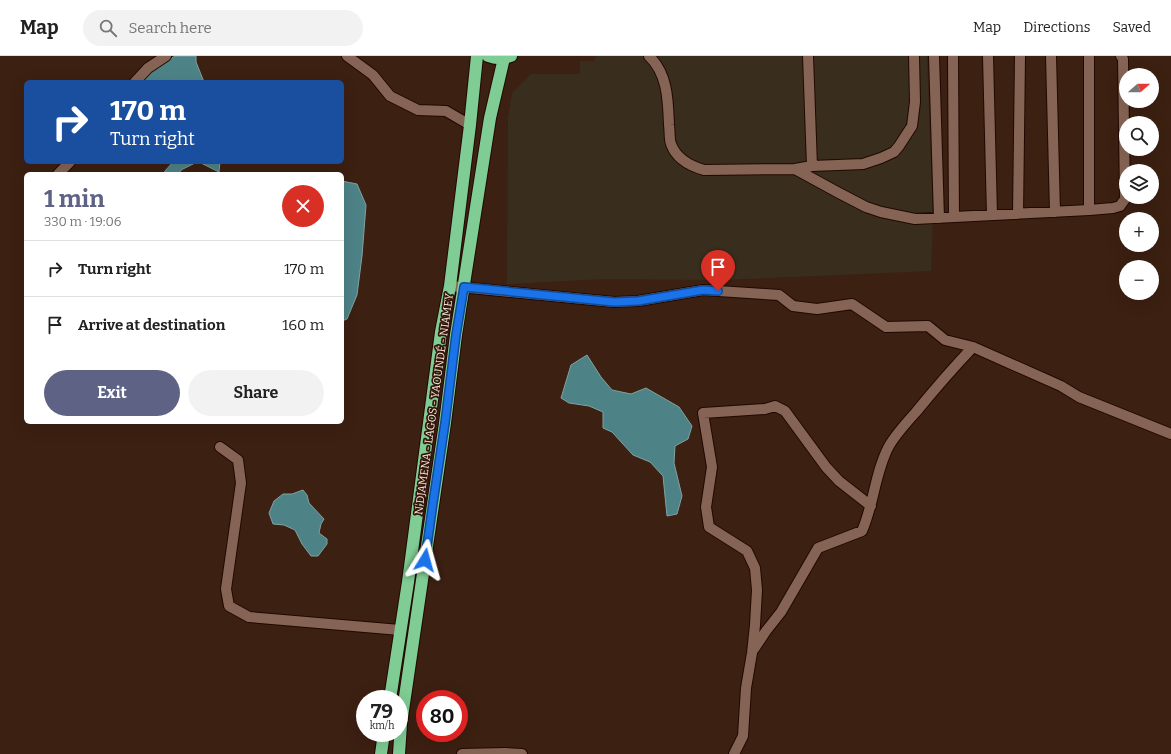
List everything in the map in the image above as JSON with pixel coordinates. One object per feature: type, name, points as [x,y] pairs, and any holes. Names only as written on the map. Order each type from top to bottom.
[{"type":"highway","name":"N'DJAMENA - LAGOS - YAOUNDÉ - NIAMEY","points":[[391,690],[408,582],[441,332],[450,286],[477,56]]},
{"type":"highway","points":[[488,56],[497,59],[507,57]]},
{"type":"highway","name":"N'DJAMENA - LAGOS - YAOUNDÉ - NIAMEY","points":[[399,754],[401,724],[445,423],[456,335],[490,118],[507,57]]},
{"type":"highway","points":[[381,754],[383,742]]},
{"type":"street","points":[[137,80],[148,68],[166,56]]},
{"type":"street","points":[[347,56],[373,75],[390,96],[418,110],[446,111],[470,125]]},
{"type":"street","points":[[649,56],[662,74],[667,91],[670,144],[677,155],[692,166],[704,170],[795,169],[812,166],[863,164],[894,152],[912,126],[915,102],[914,56]]},
{"type":"street","points":[[808,56],[812,166]]},
{"type":"street","points":[[934,56],[939,218]]},
{"type":"street","points":[[953,56],[954,217]]},
{"type":"street","points":[[988,56],[992,215]]},
{"type":"street","points":[[1018,214],[1020,56]]},
{"type":"street","points":[[1051,56],[1055,212]]},
{"type":"street","points":[[1089,56],[1089,210]]},
{"type":"street","points":[[795,169],[839,194],[866,207],[881,212],[915,219],[1089,210],[1120,206],[1125,199],[1123,59],[1121,56]]},
{"type":"street","points":[[60,172],[68,164]]},
{"type":"street","points":[[450,286],[614,302],[638,301],[703,290],[779,295],[793,306],[817,310],[852,304],[886,327],[928,326],[945,340],[973,347],[1061,386],[1079,397],[1171,434]]},
{"type":"street","points":[[752,653],[766,630],[781,612],[818,548],[862,531],[871,506],[882,463],[889,446],[937,386],[973,347]]},
{"type":"street","points":[[734,754],[743,736],[746,688],[755,625],[757,590],[755,568],[747,551],[709,527],[706,507],[712,467],[703,413],[765,409],[775,406],[785,411],[822,461],[839,481],[871,506]]},
{"type":"street","points":[[220,447],[238,460],[241,483],[226,589],[229,606],[249,617],[400,630]]},
{"type":"street","points":[[462,754],[505,752],[522,754]]},
{"type":"shaded area","points":[[596,56],[927,56],[933,218],[931,271],[721,280],[604,279],[507,284],[508,118],[512,93],[531,74],[580,74],[580,61],[594,61]]},
{"type":"water","points":[[175,56],[196,56],[196,62],[203,80],[143,80],[147,75]]},
{"type":"water","points":[[171,164],[193,164],[180,172],[165,171]]},
{"type":"water","points":[[203,164],[220,164],[219,172]]},
{"type":"water","points":[[344,181],[357,184],[366,205],[357,295],[347,319],[344,320]]},
{"type":"water","points":[[587,355],[601,377],[612,390],[631,394],[646,388],[679,407],[692,426],[688,439],[675,446],[674,463],[682,496],[677,514],[667,516],[663,476],[650,462],[633,455],[612,432],[603,428],[603,412],[589,406],[569,403],[561,398],[571,365]]},
{"type":"water","points":[[303,490],[307,495],[309,503],[324,519],[319,533],[327,539],[327,544],[318,556],[311,556],[302,544],[295,530],[284,525],[273,524],[269,513],[274,501],[283,494],[292,494]]},
{"type":"route","points":[[425,560],[464,287],[614,302],[638,301],[703,290],[718,291]]}]
